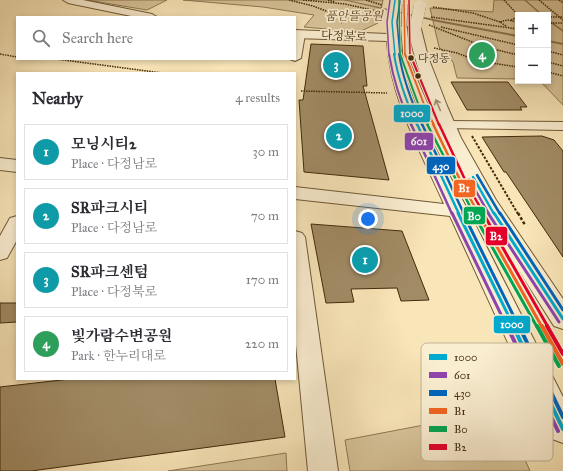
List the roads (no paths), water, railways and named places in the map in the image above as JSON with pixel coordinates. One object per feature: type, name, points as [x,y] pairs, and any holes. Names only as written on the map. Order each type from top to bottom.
[{"type":"street","points":[[68,0],[147,16]]},
{"type":"street","points":[[420,3],[402,16],[396,62],[404,92],[423,139],[456,210],[521,343]]},
{"type":"street","points":[[402,16],[416,42],[433,93],[446,125],[486,202],[563,319]]},
{"type":"street","name":"다정북로","points":[[298,34],[402,16]]},
{"type":"street","points":[[296,51],[298,34]]},
{"type":"street","points":[[292,71],[295,60]]},
{"type":"street","points":[[446,125],[563,126]]},
{"type":"street","points":[[0,164],[16,166]]},
{"type":"street","points":[[296,193],[431,209],[456,210]]},
{"type":"street","points":[[0,254],[16,224]]},
{"type":"street","points":[[296,245],[323,471]]},
{"type":"street","points":[[553,409],[563,429]]},
{"type":"lane","points":[[402,16],[407,63],[430,117],[464,188]]},
{"type":"waterway","points":[[344,0],[438,21],[515,35]]},
{"type":"waterway","points":[[525,0],[539,12]]},
{"type":"waterway","points":[[551,22],[563,31]]},
{"type":"waterway","points":[[551,42],[563,44]]},
{"type":"place","name":"빛가람수변공원","points":[[482,55]]},
{"type":"place","name":"다정동","points":[[411,58]]},
{"type":"place","name":"SR파크센텀","points":[[336,65]]},
{"type":"place","name":"SR파크시티","points":[[339,136]]},
{"type":"place","name":"모닝시티2","points":[[365,260]]},
{"type":"park label","name":"품안뜰공원","points":[[354,16]]}]
